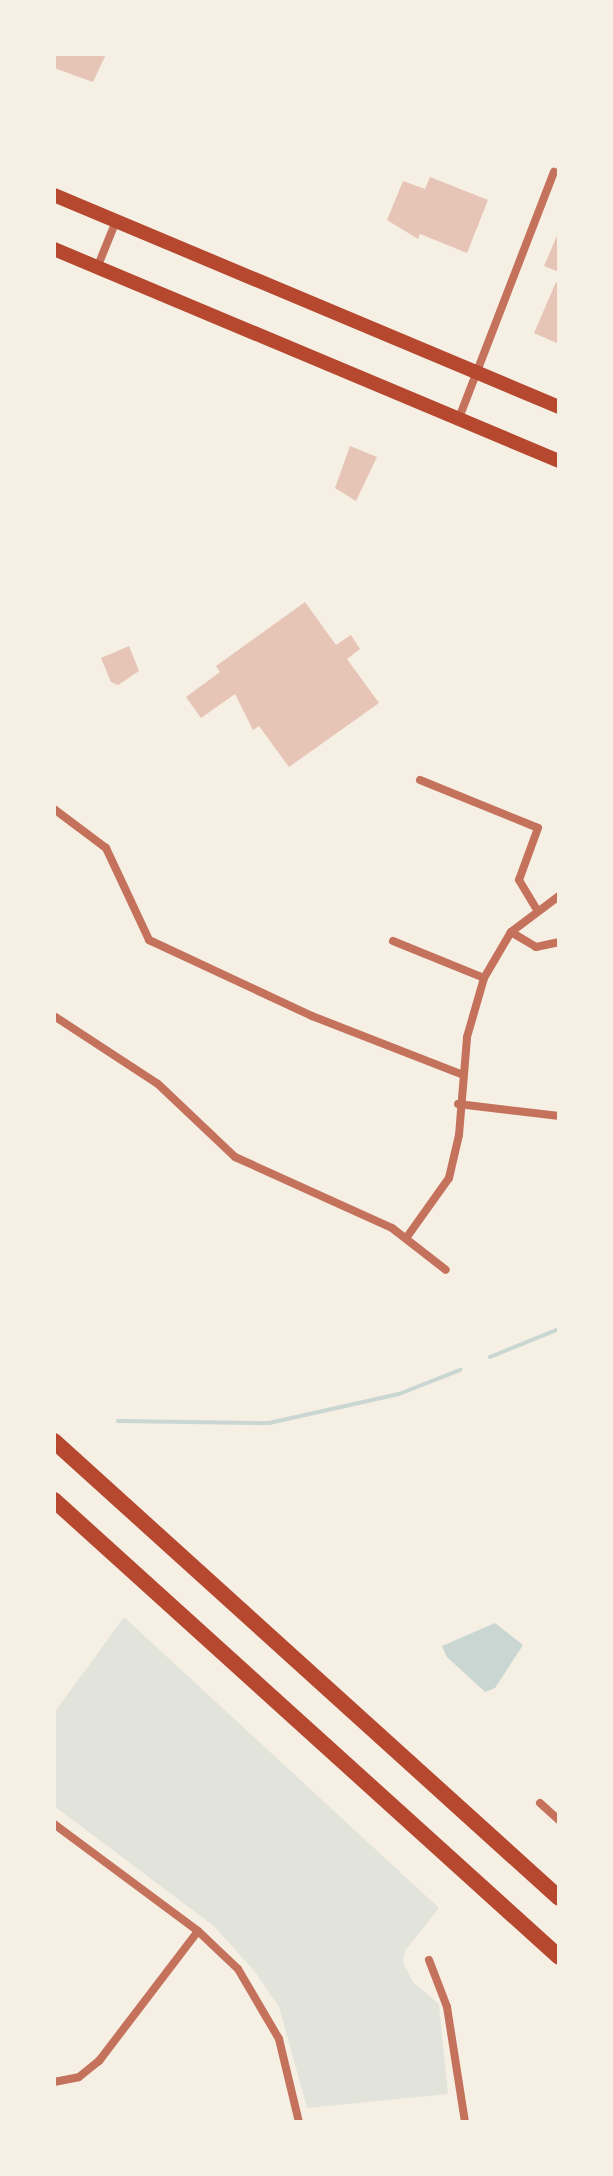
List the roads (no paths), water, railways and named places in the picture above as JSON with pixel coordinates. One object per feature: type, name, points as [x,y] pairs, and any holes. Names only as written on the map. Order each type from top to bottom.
[{"type":"highway","points":[[54,1441],[559,1898]]},
{"type":"highway","points":[[54,1500],[559,1957]]},
{"type":"main road","points":[[54,195],[559,407]]},
{"type":"main road","points":[[54,249],[559,461]]},
{"type":"street","points":[[459,418],[554,172]]},
{"type":"street","points":[[97,268],[116,221]]},
{"type":"street","points":[[420,780],[538,828],[519,880],[536,908]]},
{"type":"street","points":[[54,809],[106,848],[149,940],[337,1027],[461,1074]]},
{"type":"street","points":[[407,1237],[449,1178],[459,1135],[461,1074],[484,978],[511,932],[536,908],[559,896]]},
{"type":"street","points":[[511,932],[536,947],[559,942]]},
{"type":"street","points":[[393,941],[484,978]]},
{"type":"street","points":[[54,1016],[147,1075],[235,1157],[407,1237],[446,1270]]},
{"type":"street","points":[[458,1104],[559,1116]]},
{"type":"street","points":[[540,1803],[559,1820]]},
{"type":"street","points":[[54,1824],[198,1931],[238,1969],[267,2013],[289,2068],[299,2122]]},
{"type":"street","points":[[54,2082],[79,2077],[99,2061],[198,1931]]},
{"type":"street","points":[[429,1960],[447,2007],[465,2122]]},
{"type":"waterway","points":[[490,1357],[559,1329]]},
{"type":"waterway","points":[[118,1421],[269,1423],[399,1394],[460,1370]]}]
